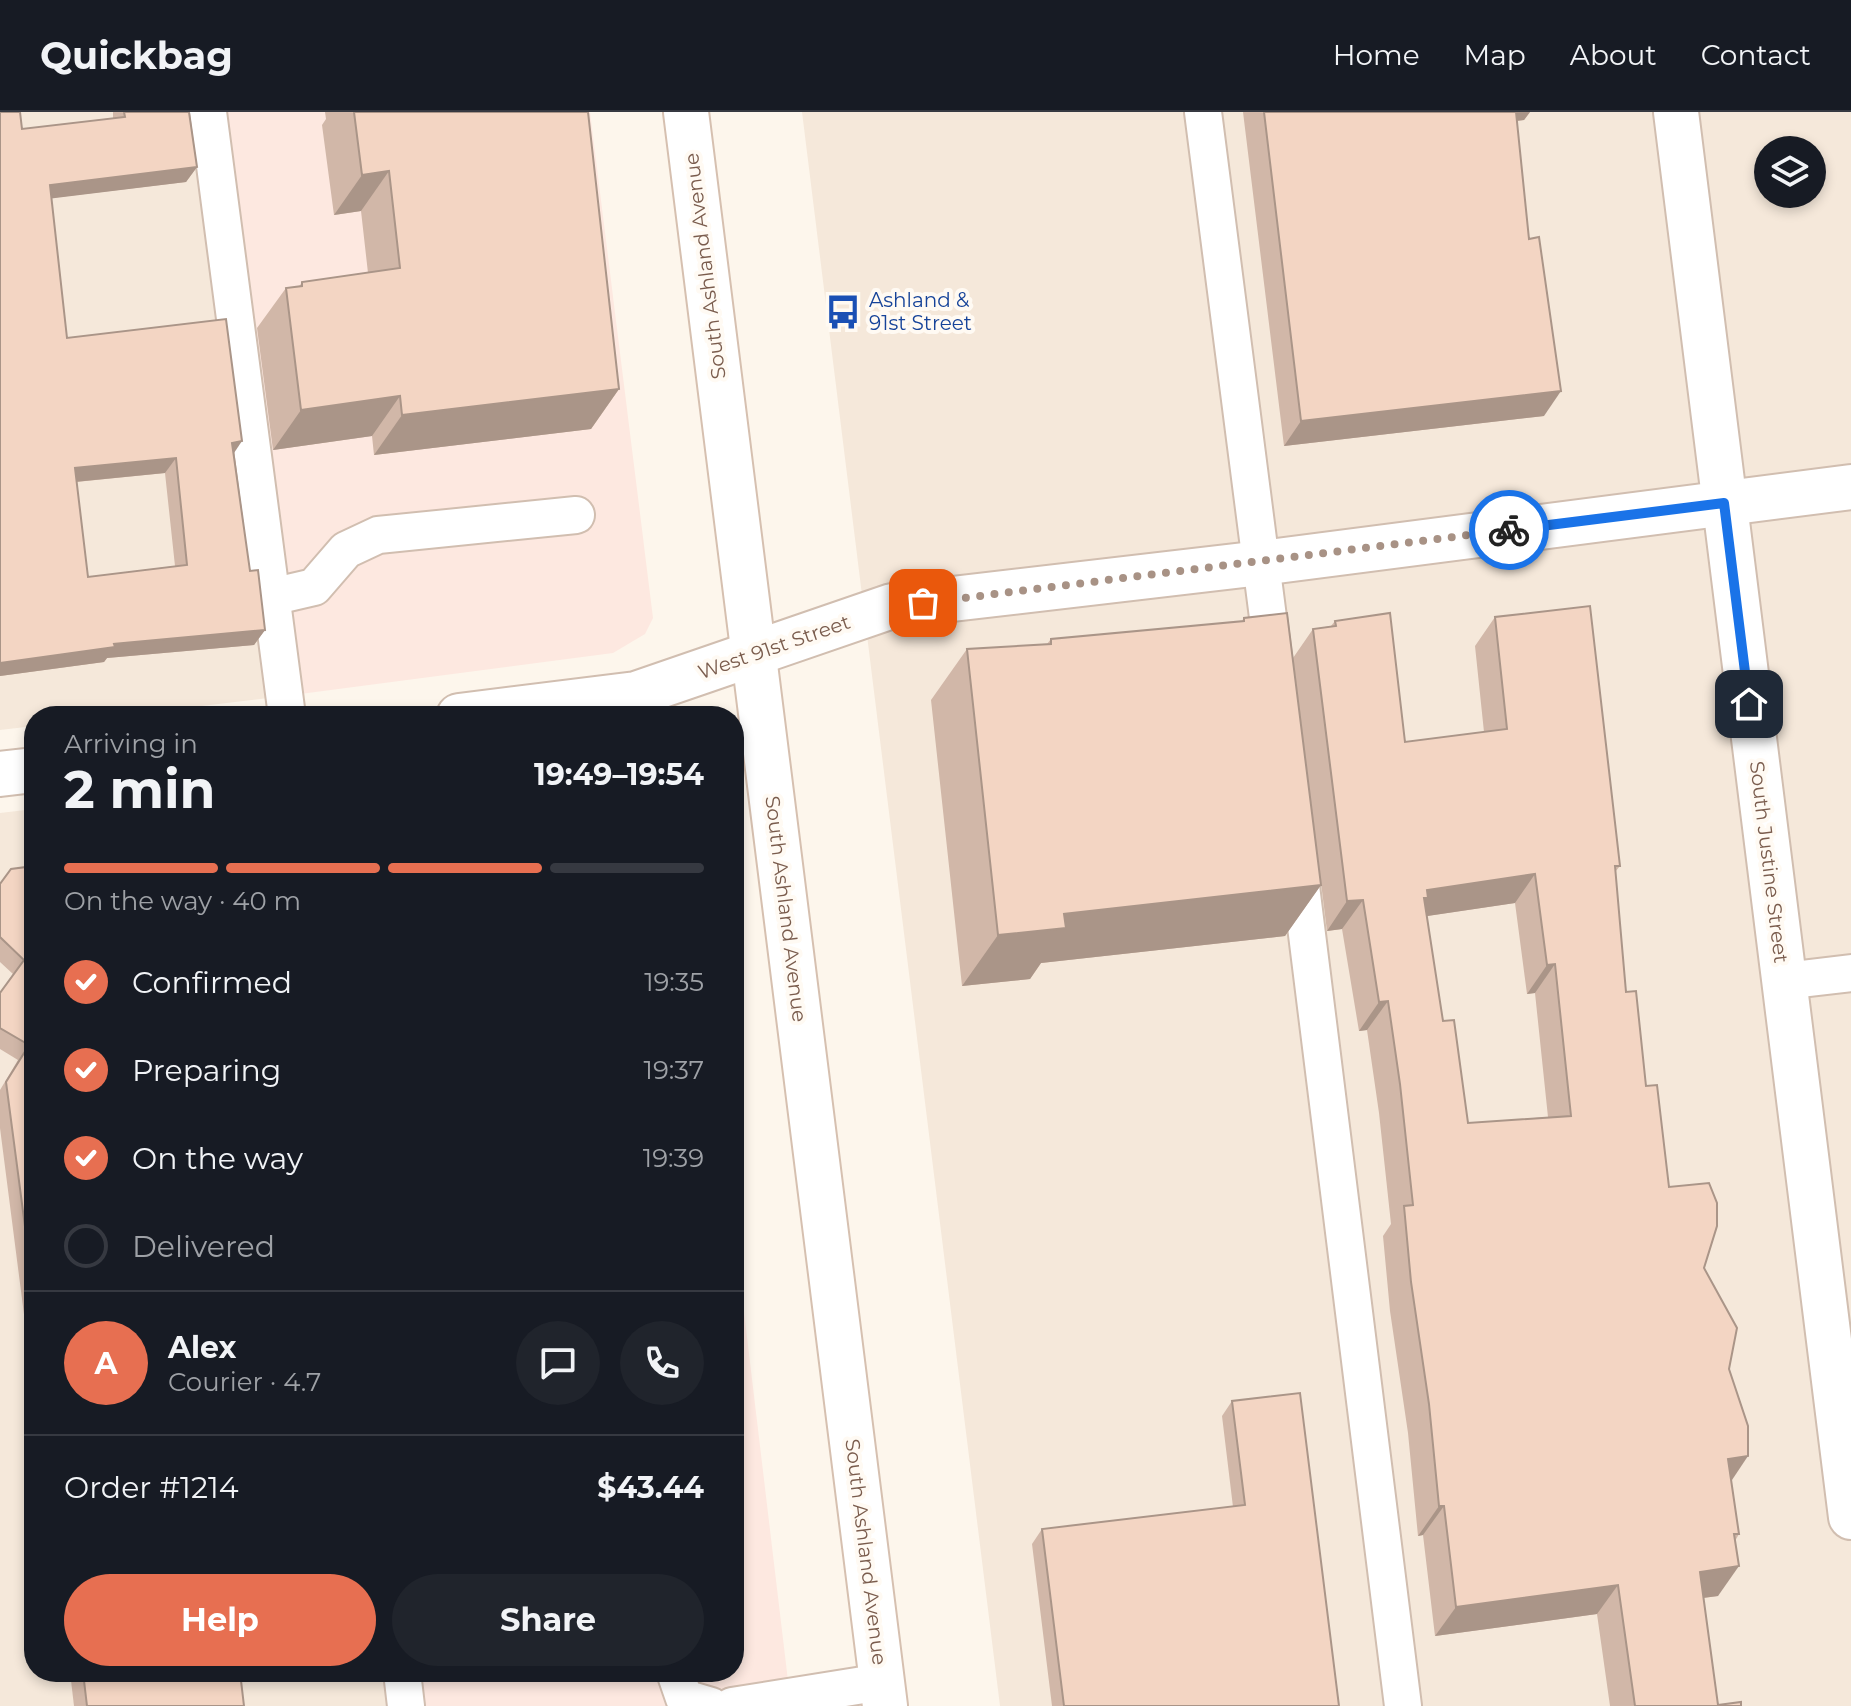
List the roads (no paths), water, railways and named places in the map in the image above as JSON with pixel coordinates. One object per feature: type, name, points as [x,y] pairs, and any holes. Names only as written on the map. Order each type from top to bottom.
[{"type":"street","name":"South Ashland Avenue","points":[[686,112],[884,1694]]},
{"type":"street","name":"South Justine Street","points":[[1676,112],[1851,1517]]},
{"type":"street","name":"West 91st Street","points":[[539,706],[636,694],[892,606],[1261,563],[1851,487]]},
{"type":"street","points":[[0,774],[24,771]]},
{"type":"lane","points":[[208,112],[286,706]]},
{"type":"lane","points":[[1203,112],[1279,704]]},
{"type":"lane","points":[[271,597],[314,587],[346,550],[378,535],[576,515]]},
{"type":"lane","points":[[1294,829],[1403,1706]]},
{"type":"lane","points":[[1784,981],[1851,973]]},
{"type":"lane","points":[[403,1682],[406,1706]]},
{"type":"lane","points":[[678,1682],[684,1698],[711,1706]]},
{"type":"lane","points":[[732,1706],[884,1694]]},
{"type":"place","name":"Ashland & 91st Street","points":[[843,312]]}]
